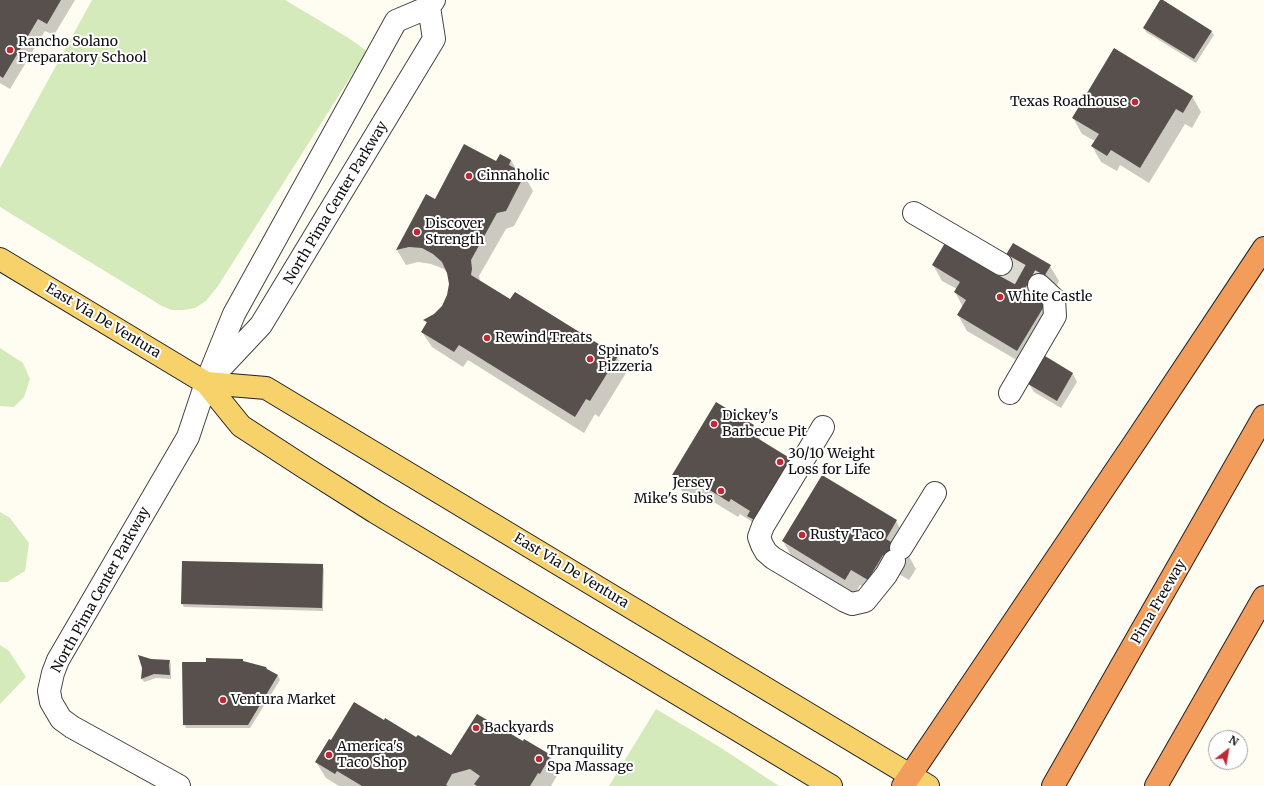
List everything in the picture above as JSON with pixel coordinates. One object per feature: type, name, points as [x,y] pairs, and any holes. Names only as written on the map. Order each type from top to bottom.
[{"type":"highway","points":[[906,780],[1133,445],[1264,248]]},
{"type":"highway","name":"Pima Freeway","points":[[1053,786],[1264,416]]},
{"type":"highway","points":[[1156,786],[1264,597]]},
{"type":"main road","name":"East Via De Ventura","points":[[0,259],[206,383],[242,426],[375,512],[831,786]]},
{"type":"main road","name":"East Via De Ventura","points":[[206,383],[266,388],[906,780],[928,786]]},
{"type":"street","name":"North Pima Center Parkway","points":[[179,786],[72,727],[61,719],[51,702],[49,691],[53,673],[58,660],[188,437],[206,383],[234,314],[396,20],[431,4],[434,39],[262,325],[206,383]]},
{"type":"street","points":[[914,213],[1001,264]]},
{"type":"street","points":[[1010,393],[1055,316],[1054,299],[1039,285]]},
{"type":"street","points":[[822,427],[763,526],[759,537],[766,552],[773,558],[845,601],[852,604],[865,601],[886,575],[935,493]]},
{"type":"green space","points":[[92,0],[285,0],[347,37],[367,51],[218,286],[206,301],[195,308],[171,310],[162,306],[0,207],[0,168]]},
{"type":"green space","points":[[0,348],[23,363],[30,379],[24,397],[14,407],[0,406]]},
{"type":"green space","points":[[0,512],[10,518],[29,543],[25,571],[7,582],[0,582]]},
{"type":"green space","points":[[0,645],[9,651],[26,677],[0,704]]},
{"type":"green space","points":[[656,709],[718,746],[779,786],[609,786]]},
{"type":"building","name":"Rancho Solano Preparatory School","points":[[0,0],[61,0],[47,24],[38,19],[3,78],[0,76]]},
{"type":"building","points":[[1160,0],[1163,0],[1212,31],[1194,59],[1143,28]]},
{"type":"building","name":"Texas Roadhouse","points":[[1114,48],[1193,96],[1183,113],[1176,109],[1140,168],[1111,150],[1107,156],[1091,146],[1099,134],[1072,118]]},
{"type":"building","points":[[464,144],[496,161],[500,154],[511,160],[509,165],[525,174],[506,211],[497,213],[471,260],[471,275],[510,299],[515,292],[618,356],[590,401],[586,399],[575,417],[459,345],[454,352],[421,332],[427,322],[423,320],[434,314],[442,306],[447,295],[449,284],[447,273],[442,262],[433,254],[422,248],[409,247],[396,250],[426,194],[435,199]]},
{"type":"building","name":"White Castle","points":[[945,243],[995,273],[1013,243],[1051,265],[1033,295],[1046,303],[1017,351],[957,315],[966,300],[954,292],[960,282],[932,265]]},
{"type":"building","points":[[1045,356],[1073,373],[1057,401],[1028,384]]},
{"type":"building","points":[[716,402],[754,425],[749,433],[793,460],[756,521],[747,516],[750,511],[731,499],[729,502],[695,481],[691,487],[672,475]]},
{"type":"building","points":[[822,475],[897,520],[886,539],[908,552],[900,565],[883,555],[868,580],[851,570],[845,580],[782,541]]},
{"type":"building","points":[[182,561],[323,564],[322,608],[181,604]]},
{"type":"building","points":[[138,655],[151,659],[170,660],[170,675],[154,674],[141,679],[142,668]]},
{"type":"building","name":"Ventura Market","points":[[206,658],[243,659],[243,661],[266,667],[278,675],[248,725],[183,725],[182,662],[206,662]]},
{"type":"building","points":[[354,702],[384,720],[385,718],[416,737],[418,735],[451,755],[477,714],[523,741],[524,739],[551,755],[540,774],[538,773],[530,786],[477,786],[474,784],[480,776],[470,769],[452,774],[446,785],[448,786],[362,786],[337,771],[335,774],[315,762],[329,739],[331,740]]},
{"type":"tunnel","points":[[1001,264],[1039,285]]},
{"type":"place","name":"Rancho Solano Preparatory School","points":[[10,50]]},
{"type":"place","name":"Texas Roadhouse","points":[[1135,102]]},
{"type":"place","name":"Cinnaholic","points":[[469,176]]},
{"type":"place","name":"Discover Strength","points":[[417,232]]},
{"type":"place","name":"White Castle","points":[[1000,297]]},
{"type":"place","name":"Rewind Treats","points":[[487,338]]},
{"type":"place","name":"Spinato's Pizzeria","points":[[590,359]]},
{"type":"place","name":"Dickey's Barbecue Pit","points":[[714,424]]},
{"type":"place","name":"30/10 Weight Loss for Life","points":[[780,462]]},
{"type":"place","name":"Jersey Mike's Subs","points":[[721,491]]},
{"type":"place","name":"Rusty Taco","points":[[802,535]]},
{"type":"place","name":"Ventura Market","points":[[223,700]]},
{"type":"place","name":"Backyards","points":[[476,728]]},
{"type":"place","name":"America's Taco Shop","points":[[329,755]]},
{"type":"place","name":"Tranquility Spa Massage","points":[[539,759]]}]
